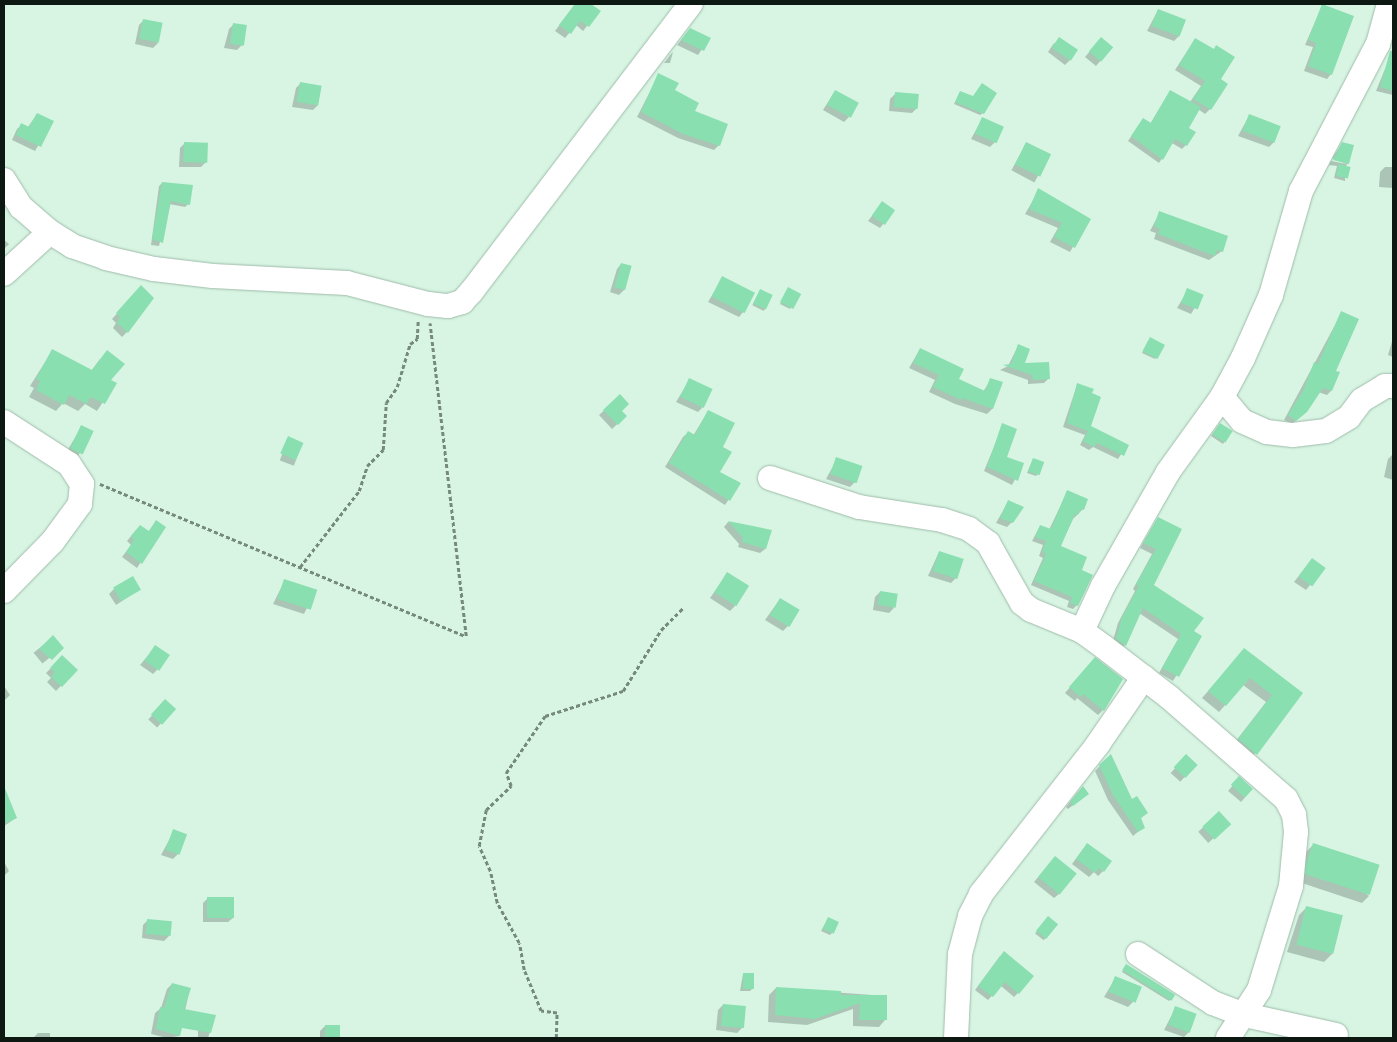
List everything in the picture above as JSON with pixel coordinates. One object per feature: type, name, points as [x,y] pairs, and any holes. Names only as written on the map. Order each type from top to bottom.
[{"type":"street","points":[[4,180],[22,207],[50,232],[72,246],[106,258],[154,269],[213,276],[347,283],[428,304],[448,306],[462,302],[472,292],[691,4]]},
{"type":"street","points":[[1082,631],[1103,586],[1168,472],[1222,396],[1243,358],[1271,295],[1301,191],[1386,47],[1389,4]]},
{"type":"street","points":[[4,274],[50,232]]},
{"type":"street","points":[[1222,396],[1242,421],[1267,432],[1293,435],[1326,431],[1349,417],[1362,400],[1386,386],[1393,386]]},
{"type":"street","points":[[4,422],[69,464],[78,474],[82,484],[80,504],[53,541],[4,591]]},
{"type":"street","points":[[770,478],[859,508],[942,520],[969,529],[988,543],[1022,603],[1031,610],[1082,631],[1144,678],[1272,785],[1294,814],[1296,832],[1291,886],[1259,990],[1246,1015],[1228,1038]]},
{"type":"street","points":[[956,1038],[960,954],[970,916],[981,894],[1098,744],[1144,678]]},
{"type":"street","points":[[1138,954],[1213,1003],[1246,1015],[1336,1035]]},
{"type":"path","points":[[300,567],[359,491],[367,466],[383,450],[386,403],[398,387],[408,349],[417,338],[419,311],[428,304]]},
{"type":"path","points":[[78,474],[466,636],[428,304]]},
{"type":"path","points":[[556,1038],[557,1013],[541,1011],[524,970],[519,943],[497,903],[490,871],[479,846],[486,810],[512,786],[506,773],[546,716],[624,690],[660,630],[683,608]]},
{"type":"building","points":[[575,4],[591,4],[601,11],[589,27],[580,21],[571,34],[559,25]]},
{"type":"building","points":[[1322,4],[1354,16],[1332,75],[1308,66],[1316,43],[1308,40]]},
{"type":"building","points":[[1158,9],[1186,20],[1180,37],[1152,26]]},
{"type":"building","points":[[143,19],[163,23],[159,42],[139,39]]},
{"type":"building","points":[[233,23],[247,25],[244,46],[230,44]]},
{"type":"building","points":[[690,28],[711,38],[704,51],[681,40]]},
{"type":"building","points":[[1059,37],[1078,50],[1071,61],[1052,48]]},
{"type":"building","points":[[1101,37],[1113,47],[1101,62],[1089,52]]},
{"type":"building","points":[[1195,38],[1214,49],[1216,45],[1235,57],[1221,79],[1228,84],[1211,110],[1193,99],[1205,81],[1179,65]]},
{"type":"building","points":[[1390,51],[1393,51],[1393,91],[1380,87]]},
{"type":"building","points":[[658,73],[679,83],[675,90],[699,103],[695,111],[728,124],[720,146],[683,134],[641,112]]},
{"type":"building","points":[[300,82],[322,86],[318,106],[297,102]]},
{"type":"building","points":[[982,83],[997,93],[984,114],[955,102],[960,91],[973,96]]},
{"type":"building","points":[[835,90],[859,103],[851,118],[827,105]]},
{"type":"building","points":[[1170,90],[1201,107],[1189,128],[1196,132],[1187,146],[1175,139],[1163,160],[1131,136],[1143,118],[1151,123]]},
{"type":"building","points":[[895,92],[919,94],[918,109],[894,107]]},
{"type":"building","points":[[37,113],[54,121],[41,147],[16,135],[21,123],[29,127]]},
{"type":"building","points":[[1249,114],[1281,126],[1274,143],[1243,131]]},
{"type":"building","points":[[982,117],[1004,127],[997,143],[975,133]]},
{"type":"building","points":[[184,142],[208,143],[207,163],[183,162]]},
{"type":"building","points":[[1026,142],[1051,154],[1040,177],[1015,164]]},
{"type":"building","points":[[1342,142],[1354,145],[1349,164],[1333,160]]},
{"type":"building","points":[[1339,164],[1351,167],[1348,179],[1336,176]]},
{"type":"building","points":[[162,182],[193,185],[190,205],[171,201],[163,243],[152,239]]},
{"type":"building","points":[[1038,188],[1091,219],[1075,248],[1054,237],[1062,223],[1029,209]]},
{"type":"building","points":[[882,201],[895,210],[885,225],[872,216]]},
{"type":"building","points":[[1159,211],[1228,236],[1223,252],[1217,250],[1215,256],[1158,234],[1160,229],[1154,226]]},
{"type":"building","points":[[621,263],[632,266],[625,290],[615,287]]},
{"type":"building","points":[[722,276],[755,293],[745,313],[712,296]]},
{"type":"building","points":[[141,285],[154,298],[128,333],[117,323],[120,317],[116,313]]},
{"type":"building","points":[[788,287],[801,294],[793,309],[780,302]]},
{"type":"building","points":[[1187,288],[1204,295],[1198,310],[1181,303]]},
{"type":"building","points":[[760,289],[773,295],[766,309],[753,304]]},
{"type":"building","points":[[1341,311],[1359,319],[1336,371],[1340,372],[1332,391],[1323,388],[1307,412],[1296,421],[1288,415],[1304,389],[1314,362],[1318,364]]},
{"type":"building","points":[[1150,337],[1165,345],[1157,359],[1142,351]]},
{"type":"building","points":[[1018,344],[1030,349],[1025,363],[1049,362],[1050,379],[1033,380],[1032,375],[1003,365],[1011,364]]},
{"type":"building","points":[[920,348],[964,369],[959,379],[985,391],[990,378],[1003,382],[993,409],[962,398],[961,400],[933,387],[939,375],[913,363]]},
{"type":"building","points":[[52,349],[92,370],[107,350],[125,364],[111,380],[117,383],[105,404],[90,397],[87,404],[69,395],[64,405],[36,390],[40,381],[36,379]]},
{"type":"building","points":[[689,378],[713,389],[704,408],[680,397]]},
{"type":"building","points":[[1077,383],[1094,389],[1092,393],[1101,397],[1091,426],[1129,445],[1124,456],[1097,443],[1094,447],[1083,441],[1088,431],[1067,423]]},
{"type":"building","points":[[620,394],[629,404],[622,411],[627,416],[618,425],[603,410]]},
{"type":"building","points":[[708,410],[735,423],[723,447],[732,452],[720,472],[741,483],[730,501],[669,463],[688,431],[695,435]]},
{"type":"building","points":[[1002,423],[1017,429],[1007,457],[1024,463],[1018,481],[987,467]]},
{"type":"building","points":[[1220,423],[1233,431],[1225,443],[1213,435]]},
{"type":"building","points":[[81,425],[94,431],[83,454],[70,449]]},
{"type":"building","points":[[288,436],[304,443],[296,460],[280,453]]},
{"type":"building","points":[[836,457],[862,466],[857,483],[830,474]]},
{"type":"building","points":[[1033,458],[1044,462],[1039,475],[1028,471]]},
{"type":"building","points":[[1067,490],[1088,499],[1084,510],[1081,509],[1078,515],[1075,514],[1061,546],[1087,557],[1082,570],[1093,575],[1078,606],[1070,603],[1072,597],[1034,581],[1046,554],[1042,552],[1046,541],[1035,537],[1040,525],[1051,529]]},
{"type":"building","points":[[1008,500],[1024,507],[1013,523],[1000,518]]},
{"type":"building","points":[[1158,517],[1182,529],[1154,585],[1204,618],[1194,631],[1202,636],[1179,677],[1162,668],[1181,634],[1143,608],[1126,646],[1116,639],[1122,617],[1139,586],[1136,584],[1156,549],[1143,543]]},
{"type":"building","points":[[156,520],[166,527],[142,564],[126,552],[134,540],[131,536],[140,525],[149,531]]},
{"type":"building","points":[[728,521],[772,530],[766,549],[742,542],[743,538]]},
{"type":"building","points":[[939,551],[964,559],[957,579],[933,571]]},
{"type":"building","points":[[1312,558],[1326,568],[1312,587],[1298,577]]},
{"type":"building","points":[[727,572],[749,586],[736,606],[714,592]]},
{"type":"building","points":[[133,576],[141,590],[121,601],[113,588]]},
{"type":"building","points":[[284,579],[317,590],[311,610],[278,599]]},
{"type":"building","points":[[880,591],[898,594],[896,608],[878,605]]},
{"type":"building","points":[[780,598],[800,610],[789,627],[770,615]]},
{"type":"building","points":[[53,635],[64,648],[52,660],[39,649]]},
{"type":"building","points":[[155,645],[170,655],[159,671],[144,661]]},
{"type":"building","points":[[1244,648],[1303,693],[1257,755],[1238,739],[1272,695],[1250,678],[1226,706],[1208,691]]},
{"type":"building","points":[[62,655],[78,670],[62,687],[51,677],[55,672],[50,668]]},
{"type":"building","points":[[1095,657],[1123,679],[1104,711],[1083,694],[1080,697],[1069,687]]},
{"type":"building","points":[[165,699],[176,709],[162,725],[151,715]]},
{"type":"building","points":[[1111,754],[1132,799],[1137,796],[1148,813],[1141,818],[1145,828],[1138,832],[1113,795],[1099,765]]},
{"type":"building","points":[[1186,754],[1198,765],[1185,778],[1174,767]]},
{"type":"building","points":[[1239,776],[1253,789],[1245,798],[1231,785]]},
{"type":"building","points":[[4,786],[17,818],[4,824]]},
{"type":"building","points":[[1083,786],[1089,794],[1073,806],[1070,802]]},
{"type":"building","points":[[1219,811],[1231,824],[1214,840],[1202,827]]},
{"type":"building","points":[[173,829],[187,834],[180,855],[165,850]]},
{"type":"building","points":[[1087,843],[1112,861],[1104,872],[1099,868],[1095,873],[1076,859]]},
{"type":"building","points":[[1313,843],[1380,865],[1370,895],[1303,873]]},
{"type":"building","points":[[1055,856],[1077,874],[1060,895],[1038,877]]},
{"type":"building","points":[[207,897],[234,897],[234,918],[207,918]]},
{"type":"building","points":[[1306,906],[1343,915],[1333,954],[1296,945]]},
{"type":"building","points":[[1048,916],[1058,924],[1046,939],[1036,931]]},
{"type":"building","points":[[828,917],[839,922],[834,934],[823,929]]},
{"type":"building","points":[[147,919],[172,921],[171,936],[146,934]]},
{"type":"building","points":[[1004,951],[1034,976],[1019,994],[1005,982],[993,997],[978,986]]},
{"type":"building","points":[[1126,964],[1175,995],[1171,1001],[1122,970]]},
{"type":"building","points":[[743,973],[754,973],[754,989],[743,989]]},
{"type":"building","points":[[1115,976],[1142,987],[1136,1003],[1109,992]]},
{"type":"building","points":[[172,983],[191,988],[184,1009],[216,1015],[211,1033],[182,1028],[180,1036],[156,1029],[160,1007],[164,1008]]},
{"type":"building","points":[[776,987],[841,991],[841,995],[887,995],[887,1020],[859,1020],[860,1003],[815,1019],[775,1015]]},
{"type":"building","points":[[723,1004],[746,1006],[744,1028],[721,1026]]},
{"type":"building","points":[[1175,1006],[1197,1014],[1190,1033],[1168,1025]]},
{"type":"building","points":[[325,1025],[340,1025],[340,1038],[325,1038]]}]
